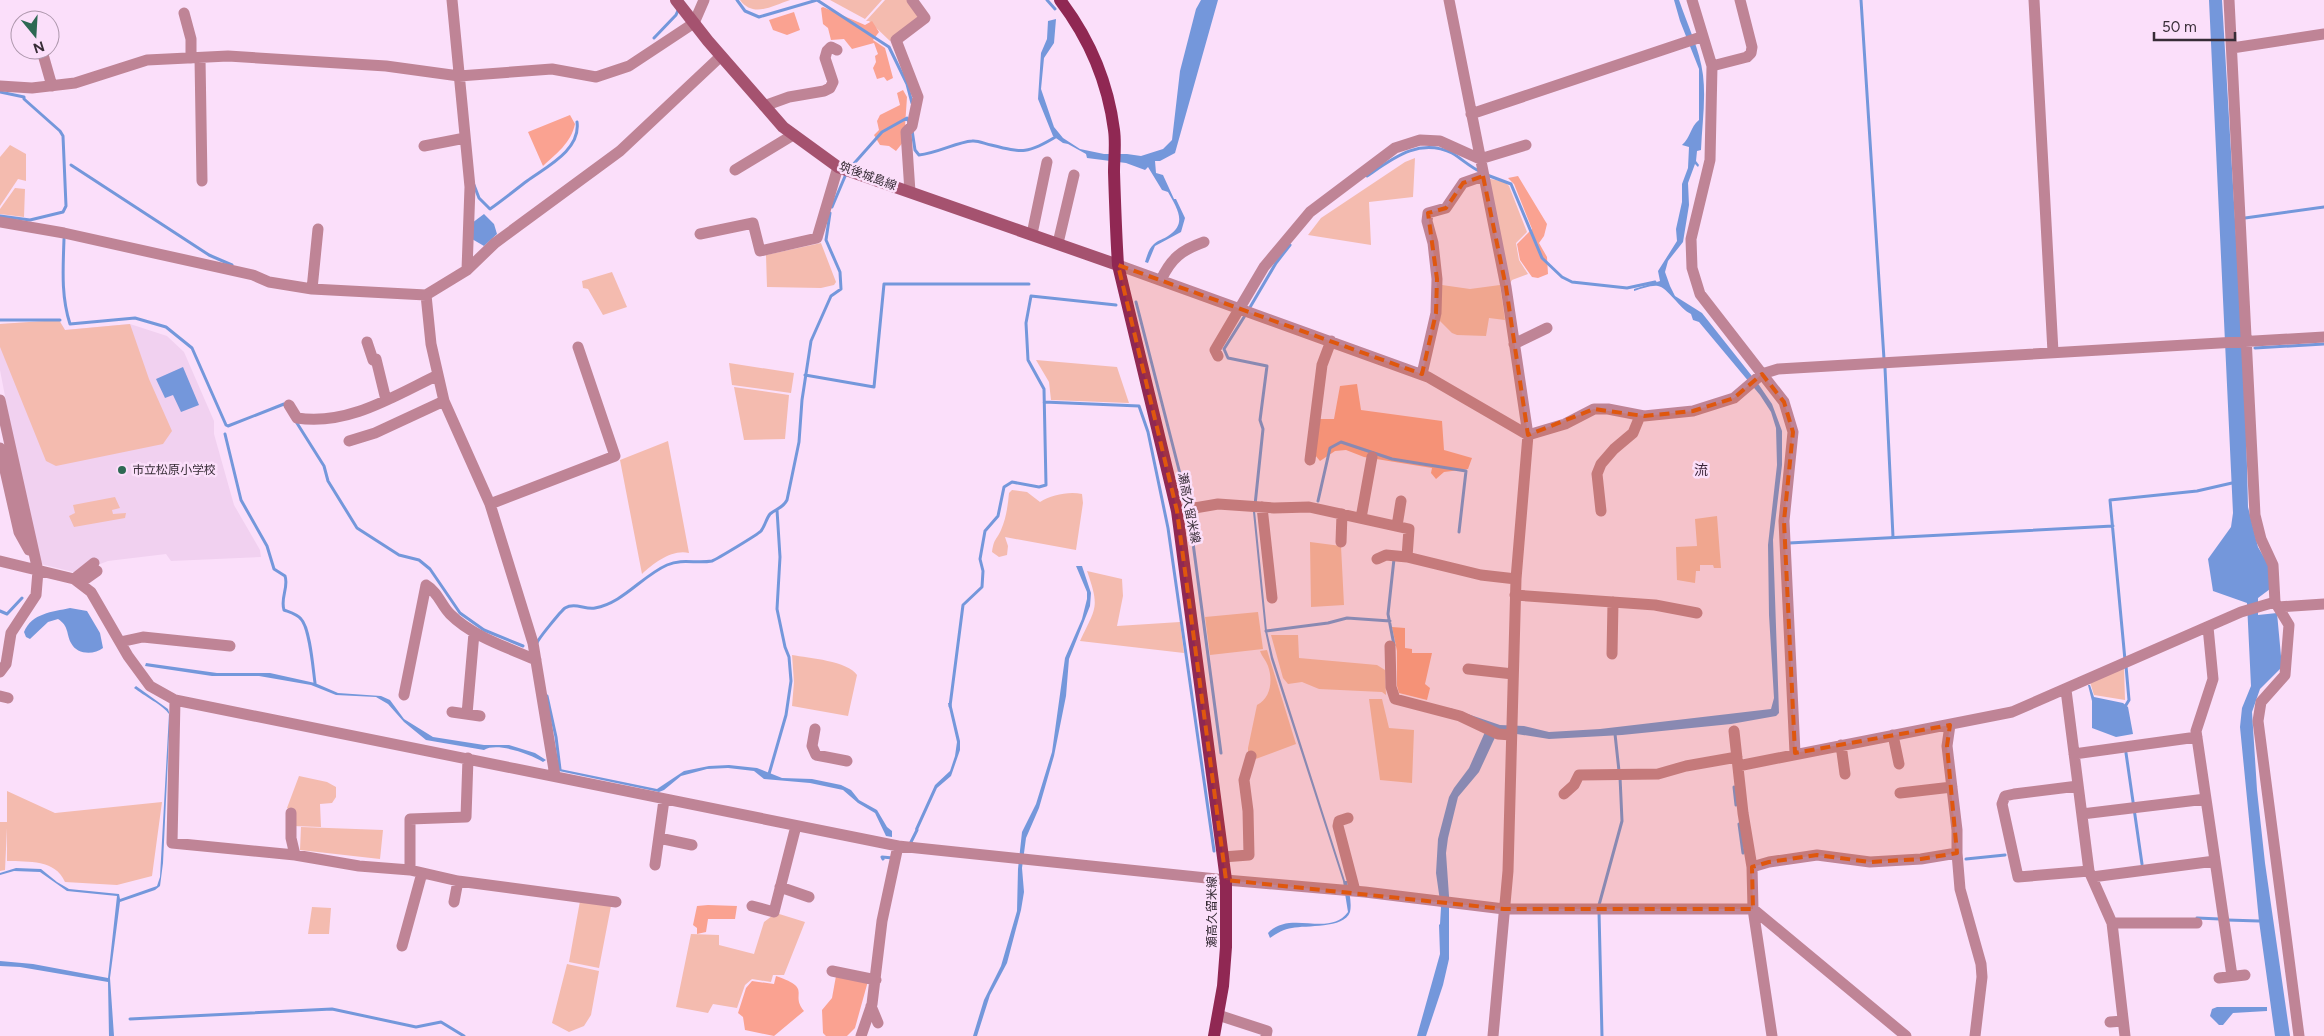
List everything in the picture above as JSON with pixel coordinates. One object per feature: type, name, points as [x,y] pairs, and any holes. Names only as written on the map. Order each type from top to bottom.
[{"type":"main road","name":"瀬高久留米線","points":[[1060,0],[1073,18],[1092,52],[1108,99],[1114,142],[1118,265],[1177,511],[1226,880],[1226,947],[1214,1036]]},
{"type":"street","points":[[452,0],[470,187],[468,270]]},
{"type":"street","name":"筑後城島線","points":[[676,0],[764,106],[794,135],[838,167],[1118,265]]},
{"type":"street","points":[[0,86],[32,88],[75,83],[147,60],[228,56],[386,66],[459,76],[552,69],[596,76],[629,66],[694,23],[704,0]]},
{"type":"street","points":[[910,192],[906,132],[912,126],[918,97],[896,40],[925,18],[912,0]]},
{"type":"street","points":[[1449,0],[1506,287],[1528,435],[1515,595],[1508,871],[1493,1036]]},
{"type":"street","points":[[1692,0],[1701,37],[1712,66],[1710,160],[1691,239],[1692,268],[1700,294],[1784,402],[1793,432],[1784,521],[1795,753]]},
{"type":"street","points":[[1712,66],[1746,57],[1751,53],[1752,47],[1740,0]]},
{"type":"street","points":[[2034,0],[2053,352]]},
{"type":"street","points":[[2229,0],[2255,515],[2261,539],[2273,565],[2276,604],[2289,625],[2284,675],[2261,702],[2258,721],[2299,1036]]},
{"type":"street","points":[[184,13],[195,58],[202,181]]},
{"type":"street","points":[[2232,48],[2324,34]]},
{"type":"street","points":[[1471,114],[1701,37]]},
{"type":"street","points":[[764,106],[789,97],[824,91],[830,88],[833,82],[825,58],[827,51],[831,47],[836,50]]},
{"type":"street","points":[[0,222],[64,233],[252,275],[269,282],[312,289],[426,295],[468,270],[494,243],[620,151],[721,56]]},
{"type":"street","points":[[45,60],[52,86]]},
{"type":"street","points":[[735,170],[794,135]]},
{"type":"street","points":[[424,146],[465,138]]},
{"type":"street","points":[[1218,356],[1215,350],[1264,267],[1316,206],[1395,148],[1420,140],[1440,141],[1480,159],[1526,145]]},
{"type":"street","points":[[1032,234],[1047,162]]},
{"type":"street","points":[[700,234],[753,223],[760,252],[817,238],[838,167]]},
{"type":"street","points":[[1058,243],[1074,175]]},
{"type":"street","points":[[1422,374],[1436,312],[1437,279],[1433,243],[1426,221],[1428,213],[1446,208],[1463,183],[1483,176]]},
{"type":"street","points":[[312,289],[318,229]]},
{"type":"street","points":[[1161,280],[1166,268],[1184,249],[1204,242]]},
{"type":"street","points":[[1118,265],[1422,374],[1528,435],[1565,424],[1594,409],[1608,409],[1640,416],[1693,411],[1734,398],[1762,374],[1778,369],[2324,337]]},
{"type":"street","points":[[426,295],[431,344],[444,401],[490,504],[533,643],[555,776]]},
{"type":"street","points":[[1514,344],[1547,328]]},
{"type":"street","points":[[368,342],[373,360],[376,359],[386,400]]},
{"type":"street","points":[[1310,460],[1322,365],[1331,342]]},
{"type":"street","points":[[490,504],[615,456],[578,348]]},
{"type":"street","points":[[289,405],[297,418],[336,418],[366,409],[438,375]]},
{"type":"street","points":[[0,400],[2,423],[37,568],[36,595],[11,633],[6,664],[0,672]]},
{"type":"street","points":[[349,441],[375,432],[444,401]]},
{"type":"street","points":[[1601,511],[1597,474],[1601,464],[1632,433],[1640,416]]},
{"type":"street","points":[[0,448],[19,532],[37,568]]},
{"type":"street","points":[[1361,518],[1372,457]]},
{"type":"street","points":[[1397,526],[1401,501]]},
{"type":"street","points":[[1177,511],[1218,504],[1262,507],[1309,507],[1409,529],[1407,558]]},
{"type":"street","points":[[1262,507],[1272,598]]},
{"type":"street","points":[[1341,542],[1342,514]]},
{"type":"street","points":[[1377,559],[1386,555],[1407,558],[1481,575],[1516,579]]},
{"type":"street","points":[[0,562],[37,568],[77,581],[91,592],[120,642],[150,686],[175,700],[898,846],[1226,880],[1355,891],[1504,909],[1753,909],[1901,1035]]},
{"type":"street","points":[[77,581],[95,567]]},
{"type":"street","points":[[404,695],[426,585],[434,590],[449,613],[474,632],[536,660]]},
{"type":"street","points":[[1515,595],[1655,605],[1696,613]]},
{"type":"street","points":[[1612,654],[1613,602]]},
{"type":"street","points":[[1564,794],[1574,785],[1579,775],[1658,774],[1686,766],[1795,753],[2012,712],[2241,612],[2276,604],[2324,604]]},
{"type":"street","points":[[2208,627],[2213,679],[2196,731],[2232,976]]},
{"type":"street","points":[[466,714],[474,632]]},
{"type":"street","points":[[120,642],[143,637],[230,646]]},
{"type":"street","points":[[1390,646],[1391,687],[1395,699],[1460,716],[1498,734],[1511,735]]},
{"type":"street","points":[[1468,669],[1513,674]]},
{"type":"street","points":[[2066,690],[2090,874],[2112,923],[2125,1036]]},
{"type":"street","points":[[175,700],[172,843],[295,855],[359,866],[410,870],[458,881],[616,902]]},
{"type":"street","points":[[452,712],[480,716]]},
{"type":"street","points":[[1950,725],[1947,746],[1957,830],[1956,853],[1960,889],[1982,964],[1975,1036]]},
{"type":"street","points":[[815,729],[812,746],[816,755],[847,761]]},
{"type":"street","points":[[1734,731],[1742,813],[1752,868],[1753,909],[1772,1036]]},
{"type":"street","points":[[1893,735],[1899,764]]},
{"type":"street","points":[[2074,754],[2197,737]]},
{"type":"street","points":[[1841,745],[1845,774]]},
{"type":"street","points":[[1223,857],[1249,855],[1248,811],[1244,780],[1251,756]]},
{"type":"street","points":[[410,870],[410,819],[466,818],[468,758]]},
{"type":"street","points":[[2078,786],[2005,796],[2002,804],[2018,877],[2090,874],[2215,861]]},
{"type":"street","points":[[1900,793],[1952,787]]},
{"type":"street","points":[[2082,814],[2206,799]]},
{"type":"street","points":[[654,865],[664,800]]},
{"type":"street","points":[[291,813],[291,838],[295,855]]},
{"type":"street","points":[[1348,818],[1339,821],[1338,826],[1355,891]]},
{"type":"street","points":[[752,906],[774,912],[796,826]]},
{"type":"street","points":[[659,838],[692,845]]},
{"type":"street","points":[[861,1036],[871,1006],[876,980],[882,921],[898,846]]},
{"type":"street","points":[[1752,868],[1769,862],[1816,855],[1870,862],[1921,860],[1956,853]]},
{"type":"street","points":[[402,946],[422,873]]},
{"type":"street","points":[[454,902],[458,881]]},
{"type":"street","points":[[780,887],[809,896]]},
{"type":"street","points":[[2112,923],[2197,923]]},
{"type":"street","points":[[832,971],[876,980]]},
{"type":"street","points":[[2219,978],[2245,975]]},
{"type":"street","points":[[871,1006],[878,1023]]},
{"type":"street","points":[[1218,1014],[1267,1032],[1266,1036]]},
{"type":"street","points":[[2110,1022],[2123,1021]]},
{"type":"highlighted area","points":[[1483,176],[1506,287],[1528,435],[1594,409],[1644,416],[1693,411],[1734,398],[1762,374],[1784,402],[1793,432],[1784,521],[1795,753],[1950,725],[1947,746],[1957,853],[1921,859],[1870,862],[1817,855],[1769,862],[1752,867],[1753,909],[1504,909],[1226,880],[1177,511],[1118,265],[1422,374],[1436,313],[1437,279],[1428,213],[1446,208],[1463,183]]},
{"type":"shaded area","points":[[740,0],[790,0],[763,9],[757,9],[745,5]]},
{"type":"shaded area","points":[[830,0],[882,0],[865,19]]},
{"type":"shaded area","points":[[885,0],[910,0],[922,17],[890,41],[869,21],[866,21]]},
{"type":"shaded area","points":[[823,7],[865,25],[872,21],[879,32],[873,40],[885,48],[893,78],[887,81],[884,77],[877,79],[873,68],[876,62],[875,56],[878,54],[874,43],[852,49],[844,39],[831,40],[828,28],[823,24],[821,8]]},
{"type":"shaded area","points":[[794,12],[800,30],[787,35],[773,30],[769,20]]},
{"type":"shaded area","points":[[903,90],[907,97],[904,141],[896,151],[889,146],[880,145],[874,135],[879,130],[877,121],[880,115],[900,105],[897,93]]},
{"type":"shaded area","points":[[570,115],[575,124],[570,137],[562,148],[543,166],[528,132]]},
{"type":"shaded area","points":[[10,145],[26,154],[26,181],[18,179],[0,206],[0,157]]},
{"type":"shaded area","points":[[1415,158],[1413,197],[1369,202],[1371,245],[1308,235],[1321,218],[1405,162]]},
{"type":"shaded area","points":[[1518,176],[1547,224],[1544,236],[1539,243],[1547,257],[1548,274],[1538,278],[1532,277],[1520,260],[1517,244],[1532,229],[1514,184],[1508,178]]},
{"type":"shaded area","points":[[1486,178],[1505,182],[1509,186],[1527,232],[1516,243],[1519,260],[1528,274],[1512,280],[1509,285]]},
{"type":"shaded area","points":[[15,188],[25,189],[24,217],[0,214],[0,209]]},
{"type":"shaded area","points":[[821,243],[836,282],[834,285],[821,288],[767,287],[766,255]]},
{"type":"shaded area","points":[[612,272],[627,307],[603,315],[588,289],[583,288],[582,281]]},
{"type":"shaded area","points":[[1442,285],[1470,289],[1500,285],[1505,320],[1489,318],[1486,336],[1457,335],[1452,333],[1438,319]]},
{"type":"shaded area","name":"市立松原小学校","points":[[59,320],[65,330],[130,324],[167,336],[184,352],[214,421],[214,434],[234,505],[260,550],[261,557],[171,561],[166,554],[108,561],[77,573],[37,563],[0,370],[0,324]]},
{"type":"shaded area","points":[[59,320],[65,330],[130,324],[149,379],[172,431],[163,444],[56,466],[46,461],[0,347],[0,324]]},
{"type":"shaded area","points":[[1036,360],[1117,367],[1129,403],[1051,400],[1049,382]]},
{"type":"shaded area","points":[[729,363],[794,373],[791,393],[732,385]]},
{"type":"shaded area","points":[[1357,384],[1361,410],[1442,421],[1444,450],[1472,458],[1468,469],[1444,472],[1436,479],[1431,473],[1432,468],[1364,457],[1346,450],[1335,451],[1320,461],[1315,455],[1318,419],[1334,419],[1340,386]]},
{"type":"shaded area","points":[[734,387],[789,395],[785,439],[744,440]]},
{"type":"shaded area","points":[[668,441],[689,553],[683,552],[670,555],[658,561],[642,574],[620,460]]},
{"type":"shaded area","points":[[1012,490],[1027,492],[1040,502],[1060,494],[1082,494],[1083,503],[1076,550],[1005,537],[1008,546],[1007,555],[999,557],[992,552],[994,542],[1004,521],[1009,493]]},
{"type":"shaded area","points":[[115,497],[120,508],[112,510],[113,514],[126,513],[125,518],[74,527],[69,516],[75,513],[73,505]]},
{"type":"shaded area","points":[[1717,516],[1721,568],[1714,568],[1713,565],[1700,565],[1700,571],[1696,571],[1695,583],[1677,580],[1676,547],[1697,546],[1695,519]]},
{"type":"shaded area","points":[[1310,542],[1341,546],[1344,605],[1311,607]]},
{"type":"shaded area","points":[[1087,571],[1122,579],[1123,596],[1117,626],[1180,622],[1184,653],[1080,641],[1093,614],[1095,600]]},
{"type":"shaded area","points":[[1258,612],[1263,649],[1210,655],[1205,617]]},
{"type":"shaded area","points":[[1392,627],[1405,628],[1405,648],[1412,649],[1412,653],[1432,653],[1425,684],[1430,688],[1427,700],[1399,693],[1397,686],[1397,651]]},
{"type":"shaded area","points":[[1271,635],[1298,635],[1299,658],[1377,665],[1385,670],[1386,695],[1382,692],[1319,689],[1302,682],[1288,684],[1283,678]]},
{"type":"shaded area","points":[[1267,650],[1296,744],[1253,760],[1248,755],[1248,748],[1257,705],[1262,702],[1270,688],[1268,666],[1260,651]]},
{"type":"shaded area","points":[[792,655],[837,663],[852,670],[857,675],[848,716],[792,706],[794,682]]},
{"type":"shaded area","points":[[2124,667],[2125,700],[2094,695],[2090,682]]},
{"type":"shaded area","points":[[1369,699],[1382,699],[1389,728],[1414,730],[1412,783],[1380,780]]},
{"type":"shaded area","points":[[299,776],[327,782],[336,787],[336,797],[332,803],[320,804],[321,827],[293,826],[294,812],[287,808]]},
{"type":"shaded area","points":[[7,791],[55,813],[162,802],[152,876],[117,885],[65,882],[55,869],[40,863],[7,861],[7,828],[5,870],[0,871],[0,822],[7,822]]},
{"type":"shaded area","points":[[301,827],[383,830],[380,859],[300,850]]},
{"type":"shaded area","points":[[580,901],[611,906],[599,968],[569,962]]},
{"type":"shaded area","points":[[697,906],[737,906],[735,919],[708,919],[706,932],[697,934],[697,928],[693,925]]},
{"type":"shaded area","points":[[312,907],[331,908],[329,934],[308,934]]},
{"type":"shaded area","points":[[776,913],[805,922],[784,975],[773,975],[771,982],[752,979],[745,985],[737,1008],[713,1004],[708,1013],[676,1007],[691,934],[719,935],[719,945],[754,954],[764,922]]},
{"type":"shaded area","points":[[567,964],[599,971],[591,1015],[584,1026],[569,1032],[552,1023]]},
{"type":"shaded area","points":[[776,976],[787,980],[798,988],[800,1005],[804,1011],[774,1036],[745,1030],[743,1017],[738,1013],[746,988],[752,981],[774,984]]},
{"type":"shaded area","points":[[836,976],[868,981],[855,1028],[847,1036],[826,1036],[823,1033],[822,1010],[832,998]]},
{"type":"water","points":[[1201,0],[1218,0],[1175,153],[1160,161],[1155,161],[1156,173],[1163,175],[1185,218],[1181,232],[1155,246],[1148,263],[1145,262],[1152,246],[1157,241],[1168,236],[1178,226],[1179,215],[1175,204],[1168,192],[1162,190],[1148,167],[1145,170],[1126,163],[1087,158],[1086,154],[1053,136],[1038,99],[1041,53],[1047,39],[1048,21],[1056,19],[1054,43],[1044,58],[1041,89],[1054,127],[1063,138],[1080,149],[1104,154],[1141,156],[1163,149],[1172,140],[1180,71],[1196,9]]},
{"type":"water","points":[[1674,0],[1679,0],[1699,56],[1704,84],[1704,103],[1701,150],[1697,151],[1696,161],[1699,165],[1698,167],[1695,164],[1688,183],[1689,205],[1683,242],[1668,261],[1665,272],[1675,296],[1702,313],[1759,385],[1772,404],[1782,431],[1782,465],[1773,540],[1779,713],[1776,716],[1731,724],[1622,735],[1549,739],[1498,731],[1479,772],[1458,797],[1446,853],[1449,896],[1449,959],[1443,985],[1426,1036],[1417,1036],[1440,954],[1439,925],[1441,908],[1436,873],[1438,839],[1449,797],[1469,768],[1485,732],[1450,708],[1500,725],[1524,726],[1549,732],[1600,729],[1771,709],[1774,698],[1769,615],[1768,545],[1777,465],[1776,428],[1771,412],[1760,395],[1699,322],[1693,320],[1691,314],[1682,308],[1662,287],[1646,287],[1634,291],[1634,289],[1660,281],[1658,271],[1677,241],[1676,229],[1682,202],[1682,184],[1688,168],[1689,147],[1682,145],[1699,120],[1699,69],[1680,21]]},
{"type":"water","points":[[2209,0],[2222,0],[2245,388],[2248,507],[2258,547],[2269,566],[2270,589],[2258,598],[2258,615],[2277,613],[2282,667],[2260,689],[2252,712],[2257,790],[2265,863],[2290,1036],[2275,1036],[2259,921],[2240,727],[2242,708],[2251,686],[2247,603],[2213,591],[2208,559],[2231,527],[2233,513]]},
{"type":"water","points":[[484,214],[494,224],[497,234],[484,246],[472,239],[472,223]]},
{"type":"water","points":[[183,367],[199,405],[181,412],[173,395],[165,398],[156,379]]},
{"type":"water","points":[[1255,511],[1267,631],[1273,657],[1345,881],[1347,881],[1351,905],[1350,912],[1346,917],[1333,924],[1289,929],[1270,938],[1268,933],[1277,926],[1287,923],[1331,923],[1340,919],[1348,912],[1343,881],[1271,659],[1265,631],[1253,512]]},
{"type":"water","points":[[1076,566],[1082,566],[1091,593],[1090,606],[1069,659],[1066,696],[1054,756],[1039,808],[1026,838],[1022,868],[1024,892],[1007,963],[990,995],[977,1036],[973,1036],[984,1000],[1001,966],[1017,911],[1018,869],[1022,832],[1036,804],[1052,752],[1065,658],[1082,619],[1087,599],[1087,592]]},
{"type":"water","points":[[70,608],[87,611],[100,633],[103,648],[91,653],[77,650],[71,643],[64,624],[58,619],[48,622],[30,639],[26,637],[24,632],[37,617]]},
{"type":"water","points":[[146,663],[217,673],[270,673],[315,683],[338,693],[381,696],[390,700],[404,719],[433,737],[484,745],[509,745],[535,753],[546,760],[543,762],[505,748],[497,747],[484,750],[426,740],[404,722],[388,704],[376,697],[336,695],[311,685],[259,676],[212,676],[145,666]]},
{"type":"water","points":[[2088,685],[2090,685],[2094,697],[2123,703],[2128,707],[2133,734],[2116,737],[2092,728],[2092,701]]},
{"type":"water","points":[[136,686],[168,709],[170,715],[163,863],[160,886],[155,890],[120,902],[110,978],[114,1036],[109,1036],[108,982],[20,967],[0,966],[0,961],[33,964],[108,978],[117,896],[67,891],[40,872],[14,871],[0,875],[0,873],[16,868],[41,869],[69,889],[119,894],[120,899],[157,886],[160,877],[169,714],[134,688]]},
{"type":"water","points":[[948,703],[951,703],[960,741],[960,750],[951,776],[937,788],[917,832],[915,829],[935,785],[950,771],[955,756],[957,742]]},
{"type":"water","points":[[729,765],[757,768],[782,778],[812,779],[841,785],[851,790],[859,800],[877,810],[887,827],[892,831],[892,837],[886,836],[875,813],[858,803],[843,790],[810,783],[764,779],[754,771],[728,768],[707,769],[681,776],[659,792],[559,771],[560,769],[657,789],[684,771],[709,766]]},
{"type":"water","points":[[2217,1007],[2267,1007],[2267,1011],[2233,1013],[2223,1025],[2219,1025],[2210,1016],[2212,1009]]},
{"type":"waterway","points":[[737,0],[745,11],[759,17],[817,0]]},
{"type":"waterway","points":[[817,0],[889,47],[907,84],[912,103]]},
{"type":"waterway","points":[[1047,0],[1055,9]]},
{"type":"waterway","points":[[1861,0],[1884,359]]},
{"type":"waterway","points":[[654,38],[676,15],[679,8]]},
{"type":"waterway","points":[[0,92],[24,97],[63,136],[66,206],[63,212],[30,220],[0,216]]},
{"type":"waterway","points":[[850,168],[882,132],[907,118],[909,122]]},
{"type":"waterway","points":[[474,185],[479,198],[490,209],[561,157],[574,141],[577,132],[577,122]]},
{"type":"waterway","points":[[912,130],[915,150],[919,155],[960,143],[974,141],[1011,150],[1025,150],[1039,146],[1057,136]]},
{"type":"waterway","points":[[1367,176],[1406,152],[1428,147],[1452,153],[1481,172]]},
{"type":"waterway","points":[[71,165],[209,255],[232,265]]},
{"type":"waterway","points":[[832,207],[846,174]]},
{"type":"waterway","points":[[1487,175],[1511,184],[1542,258],[1562,277],[1572,282],[1627,288],[1655,282]]},
{"type":"waterway","points":[[2245,218],[2324,207]]},
{"type":"waterway","points":[[537,643],[565,608],[569,606],[595,608],[615,601],[658,570],[673,563],[712,561],[761,531],[770,514],[785,503],[799,442],[802,400],[811,341],[831,296],[841,289],[840,272],[826,240],[830,213]]},
{"type":"waterway","points":[[64,239],[64,293],[70,324],[135,318],[166,327],[192,348],[228,426],[284,404],[286,407]]},
{"type":"waterway","points":[[1249,309],[1276,263],[1290,245]]},
{"type":"waterway","points":[[805,375],[874,387],[884,284],[1029,284]]},
{"type":"waterway","points":[[950,706],[963,605],[982,587],[983,571],[980,559],[985,531],[998,516],[1004,487],[1012,482],[1039,487],[1046,485],[1044,389],[1028,360],[1026,323],[1031,296],[1116,305]]},
{"type":"waterway","points":[[1136,302],[1188,505]]},
{"type":"waterway","points":[[1246,314],[1224,349],[1228,358],[1267,366],[1260,420],[1263,429],[1255,505]]},
{"type":"waterway","points":[[0,320],[60,320]]},
{"type":"waterway","points":[[2255,348],[2324,344]]},
{"type":"waterway","points":[[1885,368],[1893,537]]},
{"type":"waterway","points":[[1044,402],[1139,406],[1148,432],[1168,528],[1214,851]]},
{"type":"waterway","points":[[295,420],[324,466],[328,481],[357,528],[399,555],[419,560],[430,569],[460,613],[484,630],[523,646]]},
{"type":"waterway","points":[[225,434],[241,500],[267,546],[274,569],[285,576],[284,610],[299,617],[307,631],[315,683]]},
{"type":"waterway","points":[[1318,501],[1330,448],[1341,442],[1392,459],[1466,471],[1459,532]]},
{"type":"waterway","points":[[2125,660],[2110,500],[2197,491],[2232,483]]},
{"type":"waterway","points":[[769,774],[786,715],[791,681],[789,657],[777,609],[780,557],[777,510]]},
{"type":"waterway","points":[[1189,513],[1221,753]]},
{"type":"waterway","points":[[1789,543],[2113,526]]},
{"type":"waterway","points":[[1394,559],[1388,614],[1394,645]]},
{"type":"waterway","points":[[0,611],[7,614],[22,598]]},
{"type":"waterway","points":[[1266,631],[1328,623],[1347,618],[1390,621]]},
{"type":"waterway","points":[[2126,666],[2129,700],[2126,705]]},
{"type":"waterway","points":[[547,696],[556,737],[560,769]]},
{"type":"waterway","points":[[1615,734],[1619,771]]},
{"type":"waterway","points":[[2126,753],[2142,864]]},
{"type":"waterway","points":[[1599,905],[1622,821],[1620,777]]},
{"type":"waterway","points":[[1734,787],[1736,805]]},
{"type":"waterway","points":[[1739,824],[1743,853]]},
{"type":"waterway","points":[[910,844],[917,830]]},
{"type":"waterway","points":[[1966,859],[2005,855]]},
{"type":"waterway","points":[[883,859],[882,857],[893,858]]},
{"type":"waterway","points":[[1599,912],[1602,1036]]},
{"type":"waterway","points":[[2197,918],[2220,919]]},
{"type":"waterway","points":[[2227,920],[2259,921]]},
{"type":"waterway","points":[[130,1019],[332,1009],[416,1027],[441,1022],[464,1036]]},
{"type":"place","name":"市立松原小学校","points":[[122,470]]},
{"type":"district","name":"流","points":[[1701,470]]}]
